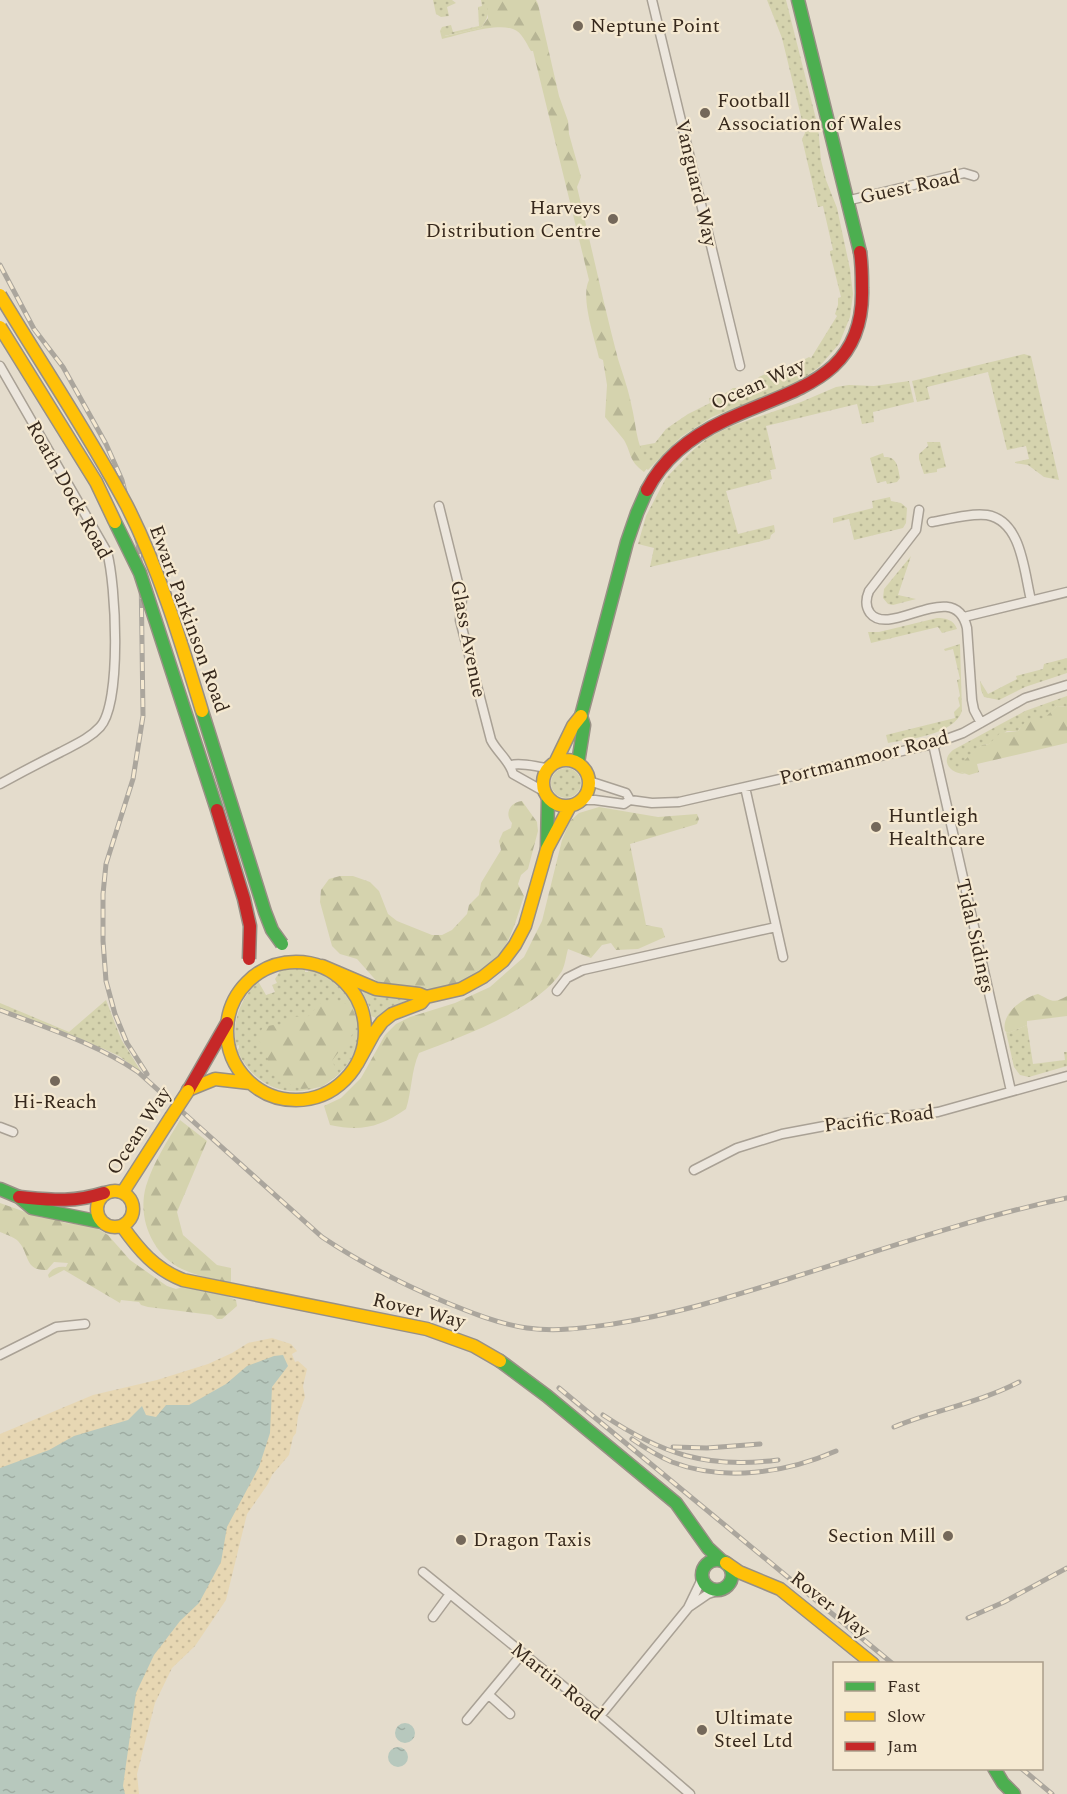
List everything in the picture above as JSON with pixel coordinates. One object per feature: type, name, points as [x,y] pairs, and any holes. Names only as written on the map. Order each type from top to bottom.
[{"type":"street","name":"Vanguard Way","points":[[652,0],[740,366]]},
{"type":"street","name":"Ocean Way","points":[[552,764],[564,748],[574,723],[581,716],[633,521],[641,500],[661,468],[679,449],[704,430],[731,417],[795,393],[813,383],[838,363],[850,345],[861,318],[864,285],[861,258],[798,0]]},
{"type":"street","name":"Guest Road","points":[[846,201],[964,173],[974,176]]},
{"type":"street","name":"Ewart Parkinson Road","points":[[0,295],[106,470],[127,507],[152,562],[179,637],[264,912],[272,930],[292,954],[317,964]]},
{"type":"street","name":"Ewart Parkinson Road","points":[[0,327],[96,482],[123,534],[146,588],[244,899],[250,926],[249,959],[240,989]]},
{"type":"street","name":"Roath Dock Road","points":[[0,366],[107,552],[112,574],[115,668],[112,701],[107,717],[99,729],[85,739],[0,784]]},
{"type":"street","name":"Glass Avenue","points":[[440,506],[462,599],[460,620],[486,726],[497,751],[511,765],[513,774],[546,795]]},
{"type":"street","points":[[919,510],[916,530],[869,591],[867,607],[873,616],[883,620],[940,606],[953,609],[964,617],[968,628],[972,700],[981,723]]},
{"type":"street","points":[[932,522],[986,515],[1006,524],[1014,533],[1018,545],[1030,600]]},
{"type":"street","points":[[964,617],[1067,592]]},
{"type":"street","name":"Portmanmoor Road","points":[[582,800],[624,804],[630,800],[652,803],[680,802],[933,744],[956,736],[1025,698],[1067,684]]},
{"type":"street","name":"Ocean Way","points":[[578,763],[584,726],[581,716]]},
{"type":"street","name":"Tidal Sidings","points":[[933,744],[1011,1091]]},
{"type":"street","points":[[426,997],[421,1003],[402,1009],[382,1022],[357,1064],[342,1082],[328,1092],[312,1098],[278,1097],[263,1092],[250,1083],[236,1066],[231,1053],[227,1023],[231,1005],[240,989],[252,978],[278,964],[317,964],[375,989],[419,994],[426,997],[461,989],[483,977],[503,961],[525,926],[547,849],[554,840],[559,825],[570,806],[582,800],[589,789],[590,781],[588,773],[578,763],[571,760],[534,767],[518,763],[511,765]]},
{"type":"street","points":[[547,849],[544,838],[549,815],[542,782],[552,764]]},
{"type":"street","name":"Portmanmoor Road","points":[[590,781],[626,793],[630,800]]},
{"type":"street","points":[[745,787],[783,957]]},
{"type":"street","points":[[546,795],[556,804],[570,806]]},
{"type":"street","points":[[557,992],[567,978],[583,970],[776,927]]},
{"type":"street","points":[[317,964],[350,988],[362,1008],[365,1036],[357,1064]]},
{"type":"street","name":"Ocean Way","points":[[123,1192],[188,1090],[227,1023]]},
{"type":"street","name":"Pacific Road","points":[[694,1170],[737,1148],[782,1134],[831,1125],[930,1113],[1067,1076]]},
{"type":"street","name":"Ocean Way","points":[[188,1090],[215,1079],[250,1083]]},
{"type":"street","points":[[0,1127],[13,1132]]},
{"type":"street","points":[[0,1189],[19,1197],[32,1208],[101,1222],[111,1227],[122,1226],[131,1218],[133,1206],[123,1192],[112,1191],[67,1201],[19,1197]]},
{"type":"street","points":[[101,1222],[96,1206],[106,1193]]},
{"type":"street","name":"Rover Way","points":[[122,1226],[139,1251],[160,1269],[183,1281],[427,1329],[466,1342],[491,1354],[529,1381],[676,1503],[709,1549],[724,1562],[739,1572],[785,1592],[871,1662]]},
{"type":"street","points":[[0,1355],[56,1327],[85,1324]]},
{"type":"street","name":"Rover Way","points":[[696,1533],[702,1576]]},
{"type":"street","points":[[600,1716],[688,1608],[709,1562],[724,1562],[732,1572],[732,1577],[722,1588],[708,1594],[688,1608]]},
{"type":"street","name":"Martin Road","points":[[423,1572],[600,1716],[690,1794]]},
{"type":"street","points":[[702,1576],[706,1586],[722,1588]]},
{"type":"street","name":"Rover Way","points":[[722,1588],[738,1582],[761,1581]]},
{"type":"street","points":[[433,1617],[450,1594]]},
{"type":"street","points":[[467,1720],[522,1654]]},
{"type":"street","points":[[489,1695],[510,1714]]},
{"type":"street","points":[[995,1770],[1004,1788],[1014,1794]]},
{"type":"green space","points":[[433,0],[452,0],[456,3],[447,7],[449,16],[441,17],[436,14]]},
{"type":"green space","points":[[481,0],[488,0],[489,8],[487,18],[481,28],[444,36],[440,31],[442,27],[451,25],[453,32],[479,26],[478,7],[482,6]]},
{"type":"green space","points":[[488,0],[536,0],[538,4],[559,96],[568,121],[569,134],[581,177],[577,187],[618,359],[629,395],[640,446],[643,454],[652,463],[644,472],[635,464],[624,440],[605,417],[607,385],[603,360],[599,358],[587,308],[589,280],[533,51],[519,33],[506,28],[478,30],[442,39],[440,31],[445,36],[481,28],[488,18]]},
{"type":"green space","points":[[767,0],[786,0],[818,127],[821,160],[837,208],[850,269],[853,294],[850,317],[839,344],[819,367],[798,382],[712,417],[681,437],[648,470],[636,460],[633,447],[655,443],[666,429],[710,403],[709,398],[723,395],[733,388],[752,388],[759,377],[770,369],[774,375],[811,358],[837,316],[835,314],[838,298],[841,297],[830,253],[833,250],[823,206],[818,207],[802,139],[805,133],[782,38]]},
{"type":"green space","points":[[1024,354],[1031,356],[1059,480],[1044,477],[1028,465],[1015,463],[1029,459],[1026,446],[1007,450],[988,372],[927,387],[930,399],[917,402],[912,381]]},
{"type":"green space","points":[[909,381],[914,402],[873,412],[874,422],[862,424],[857,404],[766,426],[776,469],[770,470],[772,479],[726,491],[738,534],[774,525],[775,532],[770,539],[650,567],[654,548],[638,544],[646,516],[666,478],[708,438],[729,427],[836,387],[874,386]]},
{"type":"green space","points":[[927,442],[940,442],[946,467],[937,469],[937,472],[924,474],[919,454],[928,446]]},
{"type":"green space","points":[[883,453],[884,457],[892,458],[896,463],[900,478],[897,482],[877,483],[870,458]]},
{"type":"green space","points":[[890,497],[891,501],[901,503],[907,508],[906,523],[903,528],[854,540],[849,519],[833,523],[833,518],[873,508],[872,501]]},
{"type":"green space","points":[[911,556],[898,595],[916,599],[893,605],[888,604],[883,598],[884,589]]},
{"type":"green space","points":[[937,618],[949,620],[957,629],[942,633],[938,627],[871,643],[868,632],[879,632]]},
{"type":"green space","points":[[960,644],[962,711],[957,719],[941,731],[888,743],[886,735],[955,718],[954,712],[960,706],[957,680],[960,679],[953,649],[945,651],[944,649]]},
{"type":"green space","points":[[1067,658],[1067,673],[1025,687],[999,700],[984,697],[981,690],[980,681],[988,694],[1017,679],[1016,676],[1043,669],[1044,664]]},
{"type":"green space","points":[[1067,696],[1067,707],[1057,706],[1045,719],[1020,728],[1018,731],[1007,731],[989,744],[982,745],[969,757],[961,772],[965,774],[955,772],[948,766],[947,758],[953,750],[1025,711]]},
{"type":"green space","points":[[1057,706],[1067,707],[1067,743],[977,764],[979,772],[969,775],[961,772],[959,768],[961,765],[982,745],[989,744],[1000,733],[1018,731],[1025,722],[1038,721]]},
{"type":"green space","points":[[566,768],[577,772],[581,783],[577,794],[566,798],[555,794],[551,783],[555,772]]},
{"type":"green space","points":[[522,801],[537,822],[538,831],[528,869],[521,875],[518,884],[524,896],[513,929],[506,945],[489,966],[454,984],[435,988],[408,989],[380,985],[357,959],[340,954],[332,946],[320,902],[321,890],[329,879],[340,876],[353,876],[370,882],[379,891],[388,914],[397,921],[432,935],[442,935],[452,930],[467,914],[469,905],[479,895],[481,883],[501,850],[499,841],[503,832],[511,828],[512,823],[508,816],[509,809]]},
{"type":"green space","points":[[599,807],[658,817],[697,814],[699,819],[697,824],[630,844],[646,925],[662,928],[665,937],[638,949],[616,950],[611,943],[602,945],[591,958],[568,949],[562,971],[535,998],[497,1021],[419,1053],[406,1109],[379,1124],[361,1128],[330,1125],[324,1106],[341,1098],[361,1078],[385,1035],[396,1024],[410,1017],[455,1003],[490,987],[524,957],[542,921],[562,840],[570,821],[579,813]]},
{"type":"green space","points":[[298,967],[305,968],[305,972],[309,969],[322,974],[339,985],[351,1002],[358,1028],[354,1052],[341,1071],[322,1085],[300,1091],[276,1088],[255,1075],[237,1050],[239,1045],[236,1046],[235,1037],[236,1019],[242,1003],[258,981],[266,995],[275,992],[272,985],[277,983],[275,979],[280,971]]},
{"type":"green space","points":[[362,991],[410,999],[388,1008],[376,1018],[371,1016]]},
{"type":"green space","points":[[1038,994],[1052,1001],[1067,996],[1067,1016],[1027,1021],[1025,1026],[1008,1033],[1005,1031],[1009,1013],[1019,1003]]},
{"type":"green space","points":[[106,1000],[121,1039],[142,1073],[119,1056],[104,1049],[0,1008],[0,1003],[69,1032]]},
{"type":"green space","points":[[327,1001],[349,1004],[356,1020],[348,1041],[332,1061],[339,1074],[322,1087],[302,1089],[293,1086],[282,1079],[268,1064],[268,1054],[257,1038],[263,1027],[273,1025],[281,1027],[290,1018],[309,1016],[319,1004]]},
{"type":"green space","points":[[1027,1025],[1033,1064],[1065,1060],[1064,1052],[1067,1052],[1067,1066],[1029,1077],[1020,1075],[1014,1067],[1006,1032]]},
{"type":"green space","points":[[180,1120],[207,1141],[177,1212],[183,1235],[217,1265],[231,1268],[231,1283],[182,1269],[162,1254],[149,1234],[144,1210],[146,1186],[157,1160]]},
{"type":"green space","points":[[0,1203],[42,1218],[53,1217],[65,1223],[93,1226],[108,1235],[130,1260],[167,1286],[176,1289],[186,1286],[225,1295],[236,1300],[237,1306],[222,1319],[217,1319],[212,1315],[148,1307],[139,1302],[121,1300],[120,1303],[64,1270],[49,1278],[51,1271],[58,1267],[66,1267],[68,1263],[54,1262],[47,1270],[34,1268],[18,1241],[0,1232]]},
{"type":"sand","points":[[272,1338],[291,1344],[297,1351],[292,1354],[295,1362],[298,1361],[307,1369],[303,1386],[305,1397],[289,1455],[272,1475],[247,1514],[226,1600],[195,1646],[172,1668],[155,1703],[137,1774],[139,1794],[89,1794],[241,1446],[280,1372],[288,1365],[281,1357],[218,1405],[0,1496],[0,1434],[93,1395],[157,1380],[208,1364],[248,1343]]},
{"type":"water","points":[[283,1355],[288,1366],[272,1387],[270,1433],[259,1467],[227,1527],[221,1562],[199,1603],[180,1621],[154,1655],[136,1693],[123,1786],[125,1794],[0,1794],[0,1468],[49,1450],[74,1436],[128,1420],[142,1406],[146,1415],[156,1417],[166,1405],[189,1405],[226,1384],[247,1366]]},
{"type":"water","points":[[401,1723],[409,1723],[415,1729],[415,1737],[409,1743],[401,1743],[395,1737],[395,1729]]},
{"type":"water","points":[[394,1747],[402,1747],[408,1753],[408,1761],[402,1767],[394,1767],[388,1761],[388,1753]]},
{"type":"railway","points":[[0,265],[34,329],[63,367],[106,444],[122,480],[138,543],[141,570],[143,716],[133,779],[106,864],[103,894],[103,941],[106,981],[115,1014],[127,1043],[147,1074]]},
{"type":"railway","points":[[0,1010],[89,1045],[138,1072],[322,1237],[337,1247],[429,1295],[486,1318],[527,1328],[549,1330],[581,1328],[675,1312],[957,1226],[1067,1198]]},
{"type":"railway","points":[[894,1427],[988,1396],[1019,1382]]},
{"type":"railway","points":[[559,1388],[891,1662]]},
{"type":"railway","points":[[603,1415],[645,1440],[686,1456],[729,1462],[778,1460]]},
{"type":"railway","points":[[632,1439],[672,1462],[713,1472],[734,1473],[776,1469],[797,1465],[836,1451]]},
{"type":"railway","points":[[673,1447],[707,1448],[760,1444]]},
{"type":"railway","points":[[968,1618],[1004,1602],[1067,1568]]},
{"type":"railway","points":[[1023,1770],[1052,1794]]},
{"type":"traffic: fast","points":[[798,0],[860,252]]},
{"type":"traffic: fast","points":[[578,763],[584,725],[581,716],[627,542],[647,490]]},
{"type":"traffic: fast","points":[[115,522],[140,573],[217,810]]},
{"type":"traffic: fast","points":[[202,711],[265,912],[272,930],[282,944]]},
{"type":"traffic: fast","points":[[547,849],[548,798]]},
{"type":"traffic: fast","points":[[0,1189],[19,1197],[32,1208],[101,1222]]},
{"type":"traffic: fast","points":[[500,1361],[547,1396],[676,1503],[708,1548],[722,1561]]},
{"type":"traffic: fast","points":[[717,1560],[728,1564],[732,1575],[728,1586],[717,1590],[706,1586],[702,1575],[706,1564],[717,1560]]},
{"type":"traffic: fast","points":[[995,1770],[1003,1783],[1014,1794]]},
{"type":"traffic: slow","points":[[0,295],[81,426],[127,506],[160,581],[202,711]]},
{"type":"traffic: slow","points":[[0,327],[96,482],[115,522]]},
{"type":"traffic: slow","points":[[556,761],[573,726],[581,716]]},
{"type":"traffic: slow","points":[[571,760],[583,766],[588,774],[589,783],[588,792],[583,800],[575,805],[561,806],[549,800],[544,792],[543,778],[549,766],[557,761],[571,760]]},
{"type":"traffic: slow","points":[[357,1064],[374,1033],[392,1014],[421,1003],[426,997],[461,989],[483,977],[503,961],[525,926],[547,849],[570,806]]},
{"type":"traffic: slow","points":[[296,962],[322,967],[345,982],[360,1005],[365,1031],[360,1057],[345,1080],[322,1095],[296,1100],[270,1095],[247,1080],[232,1057],[227,1031],[232,1005],[247,982],[270,967],[296,962]]},
{"type":"traffic: slow","points":[[322,966],[376,989],[419,994],[426,997]]},
{"type":"traffic: slow","points":[[188,1090],[215,1079],[250,1083]]},
{"type":"traffic: slow","points":[[171,1117],[188,1091]]},
{"type":"traffic: slow","points":[[123,1192],[171,1117]]},
{"type":"traffic: slow","points":[[115,1191],[128,1196],[133,1209],[128,1222],[115,1227],[102,1222],[97,1209],[102,1196],[115,1191]]},
{"type":"traffic: slow","points":[[122,1226],[148,1258],[173,1276],[183,1280],[427,1329],[474,1346],[500,1361]]},
{"type":"traffic: slow","points":[[726,1563],[739,1572],[780,1589],[871,1662]]},
{"type":"traffic: jam","points":[[647,490],[661,468],[690,441],[724,421],[797,389],[819,377],[837,363],[851,344],[860,319],[862,288],[860,252]]},
{"type":"traffic: jam","points":[[217,810],[250,926],[249,959]]},
{"type":"traffic: jam","points":[[188,1091],[227,1023]]},
{"type":"traffic: jam","points":[[19,1197],[52,1200],[104,1193]]},
{"type":"place","name":"Neptune Point","points":[[578,26]]},
{"type":"place","name":"Football Association of Wales","points":[[705,113]]},
{"type":"place","name":"Harveys Distribution Centre","points":[[613,219]]},
{"type":"place","name":"Huntleigh Healthcare","points":[[876,827]]},
{"type":"place","name":"Hi-Reach","points":[[55,1081]]},
{"type":"place","name":"Section Mill","points":[[948,1536]]},
{"type":"place","name":"Dragon Taxis","points":[[461,1540]]},
{"type":"place","name":"Ultimate Steel Ltd","points":[[702,1730]]}]
